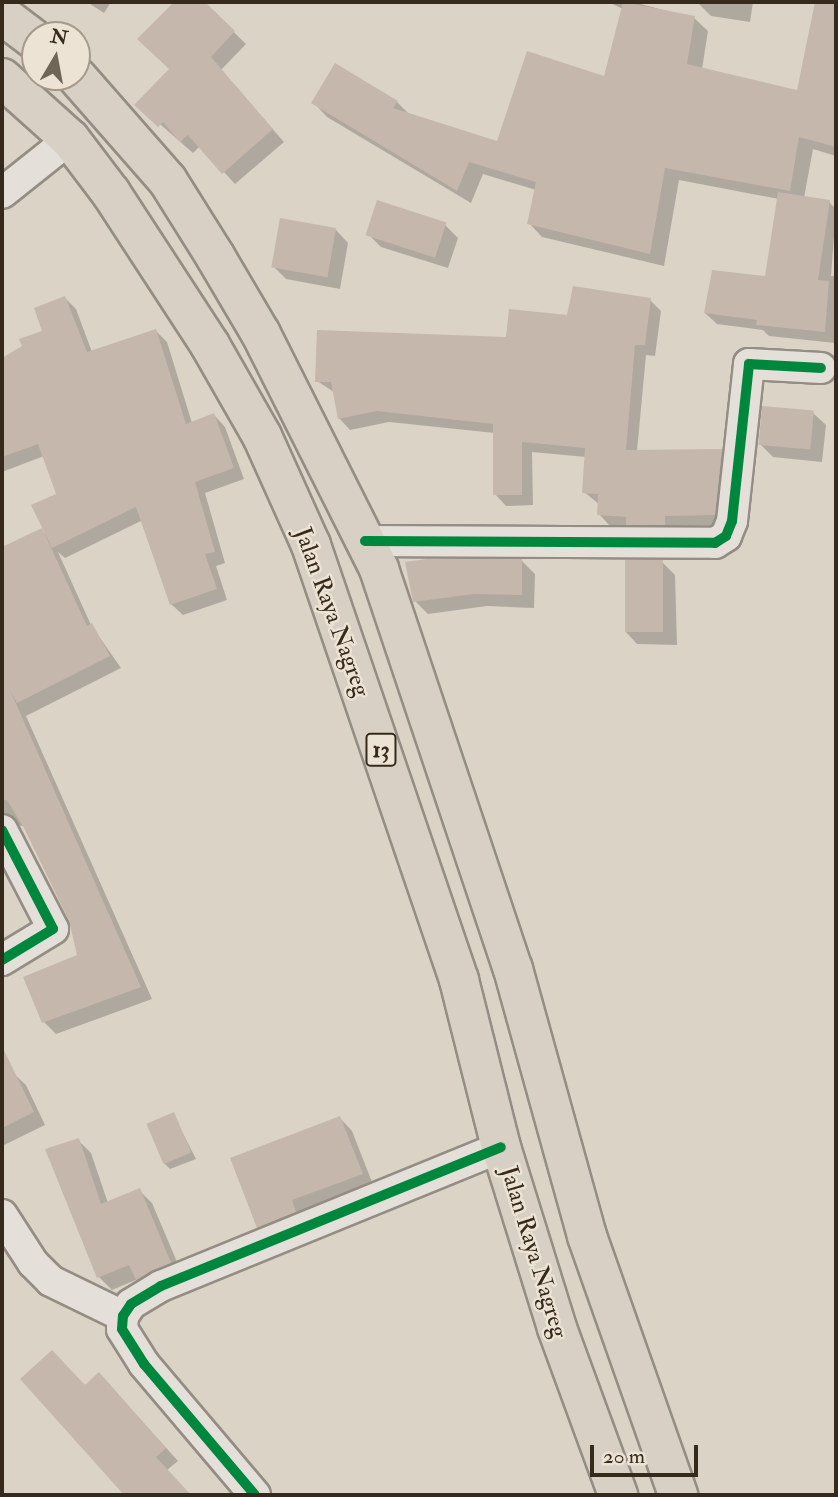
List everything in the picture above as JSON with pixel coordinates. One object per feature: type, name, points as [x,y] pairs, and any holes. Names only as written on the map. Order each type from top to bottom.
[{"type":"highway","points":[[2,15],[21,29]]},
{"type":"highway","name":"Jalan Raya Nagreg","points":[[2,78],[70,139],[111,193],[210,345],[262,436],[311,545],[459,979],[501,1147],[557,1328],[618,1495]]},
{"type":"highway","name":"Jalan Raya Nagreg","points":[[89,91],[168,181],[215,256],[261,334],[379,569],[509,956],[587,1236],[678,1495]]},
{"type":"street","points":[[2,193],[70,139]]},
{"type":"street","points":[[365,541],[715,543],[726,536],[732,521],[749,364],[821,368]]},
{"type":"street","points":[[2,830],[53,929],[2,960]]},
{"type":"street","points":[[255,1495],[144,1364],[122,1329],[122,1316],[131,1304],[161,1286],[501,1147]]},
{"type":"street","points":[[2,1215],[33,1264],[51,1281],[122,1316]]},
{"type":"building","points":[[174,2],[205,2],[235,31],[211,57],[273,129],[222,174],[188,135],[180,142],[163,122],[158,127],[134,105],[169,69],[137,39]]},
{"type":"building","points":[[623,2],[695,16],[687,64],[797,90],[815,2],[836,2],[836,147],[799,137],[790,191],[665,168],[650,254],[527,224],[536,182],[469,162],[457,191],[311,103],[335,63],[398,101],[393,108],[497,141],[527,51],[604,76]]},
{"type":"building","points":[[778,192],[830,200],[818,280],[829,281],[825,332],[756,325],[757,320],[704,313],[712,270],[765,276]]},
{"type":"building","points":[[377,200],[446,223],[435,258],[366,235]]},
{"type":"building","points":[[280,218],[336,228],[327,277],[271,267]]},
{"type":"building","points":[[573,286],[651,298],[645,345],[635,345],[626,450],[722,449],[715,515],[665,516],[665,525],[626,525],[626,517],[597,515],[598,494],[582,493],[585,448],[522,442],[522,495],[493,495],[493,424],[377,411],[338,419],[331,382],[315,382],[317,330],[506,337],[509,309],[567,315]]},
{"type":"building","points":[[65,296],[87,352],[156,329],[186,424],[214,413],[234,468],[195,482],[215,552],[205,554],[217,589],[170,605],[136,507],[52,548],[31,505],[56,494],[38,444],[2,457],[2,358],[22,346],[19,339],[42,331],[34,308]]},
{"type":"building","points":[[762,406],[814,411],[810,449],[759,445]]},
{"type":"building","points":[[42,528],[87,626],[92,623],[110,656],[17,703],[10,690],[141,987],[42,1023],[23,977],[77,955],[69,921],[24,828],[7,800],[2,800],[2,547]]},
{"type":"building","points":[[426,559],[522,559],[522,595],[474,594],[413,602],[405,562]]},
{"type":"building","points":[[625,560],[663,560],[663,632],[625,632]]},
{"type":"building","points":[[2,1046],[34,1112],[2,1128]]},
{"type":"building","points":[[174,1112],[191,1153],[164,1164],[146,1124]]},
{"type":"building","points":[[340,1116],[363,1174],[292,1200],[296,1212],[257,1228],[230,1158]]},
{"type":"building","points":[[79,1138],[101,1204],[140,1188],[171,1263],[136,1280],[129,1265],[97,1278],[45,1149]]},
{"type":"building","points":[[52,1350],[85,1385],[99,1372],[166,1448],[156,1457],[191,1495],[124,1495],[20,1379]]},
{"type":"cycle path","points":[[365,541],[715,543],[726,536],[732,521],[749,364],[821,368]]},
{"type":"cycle path","points":[[2,830],[53,929],[2,960]]},
{"type":"cycle path","points":[[255,1495],[144,1364],[122,1329],[123,1316],[131,1304],[161,1286],[501,1147]]}]
